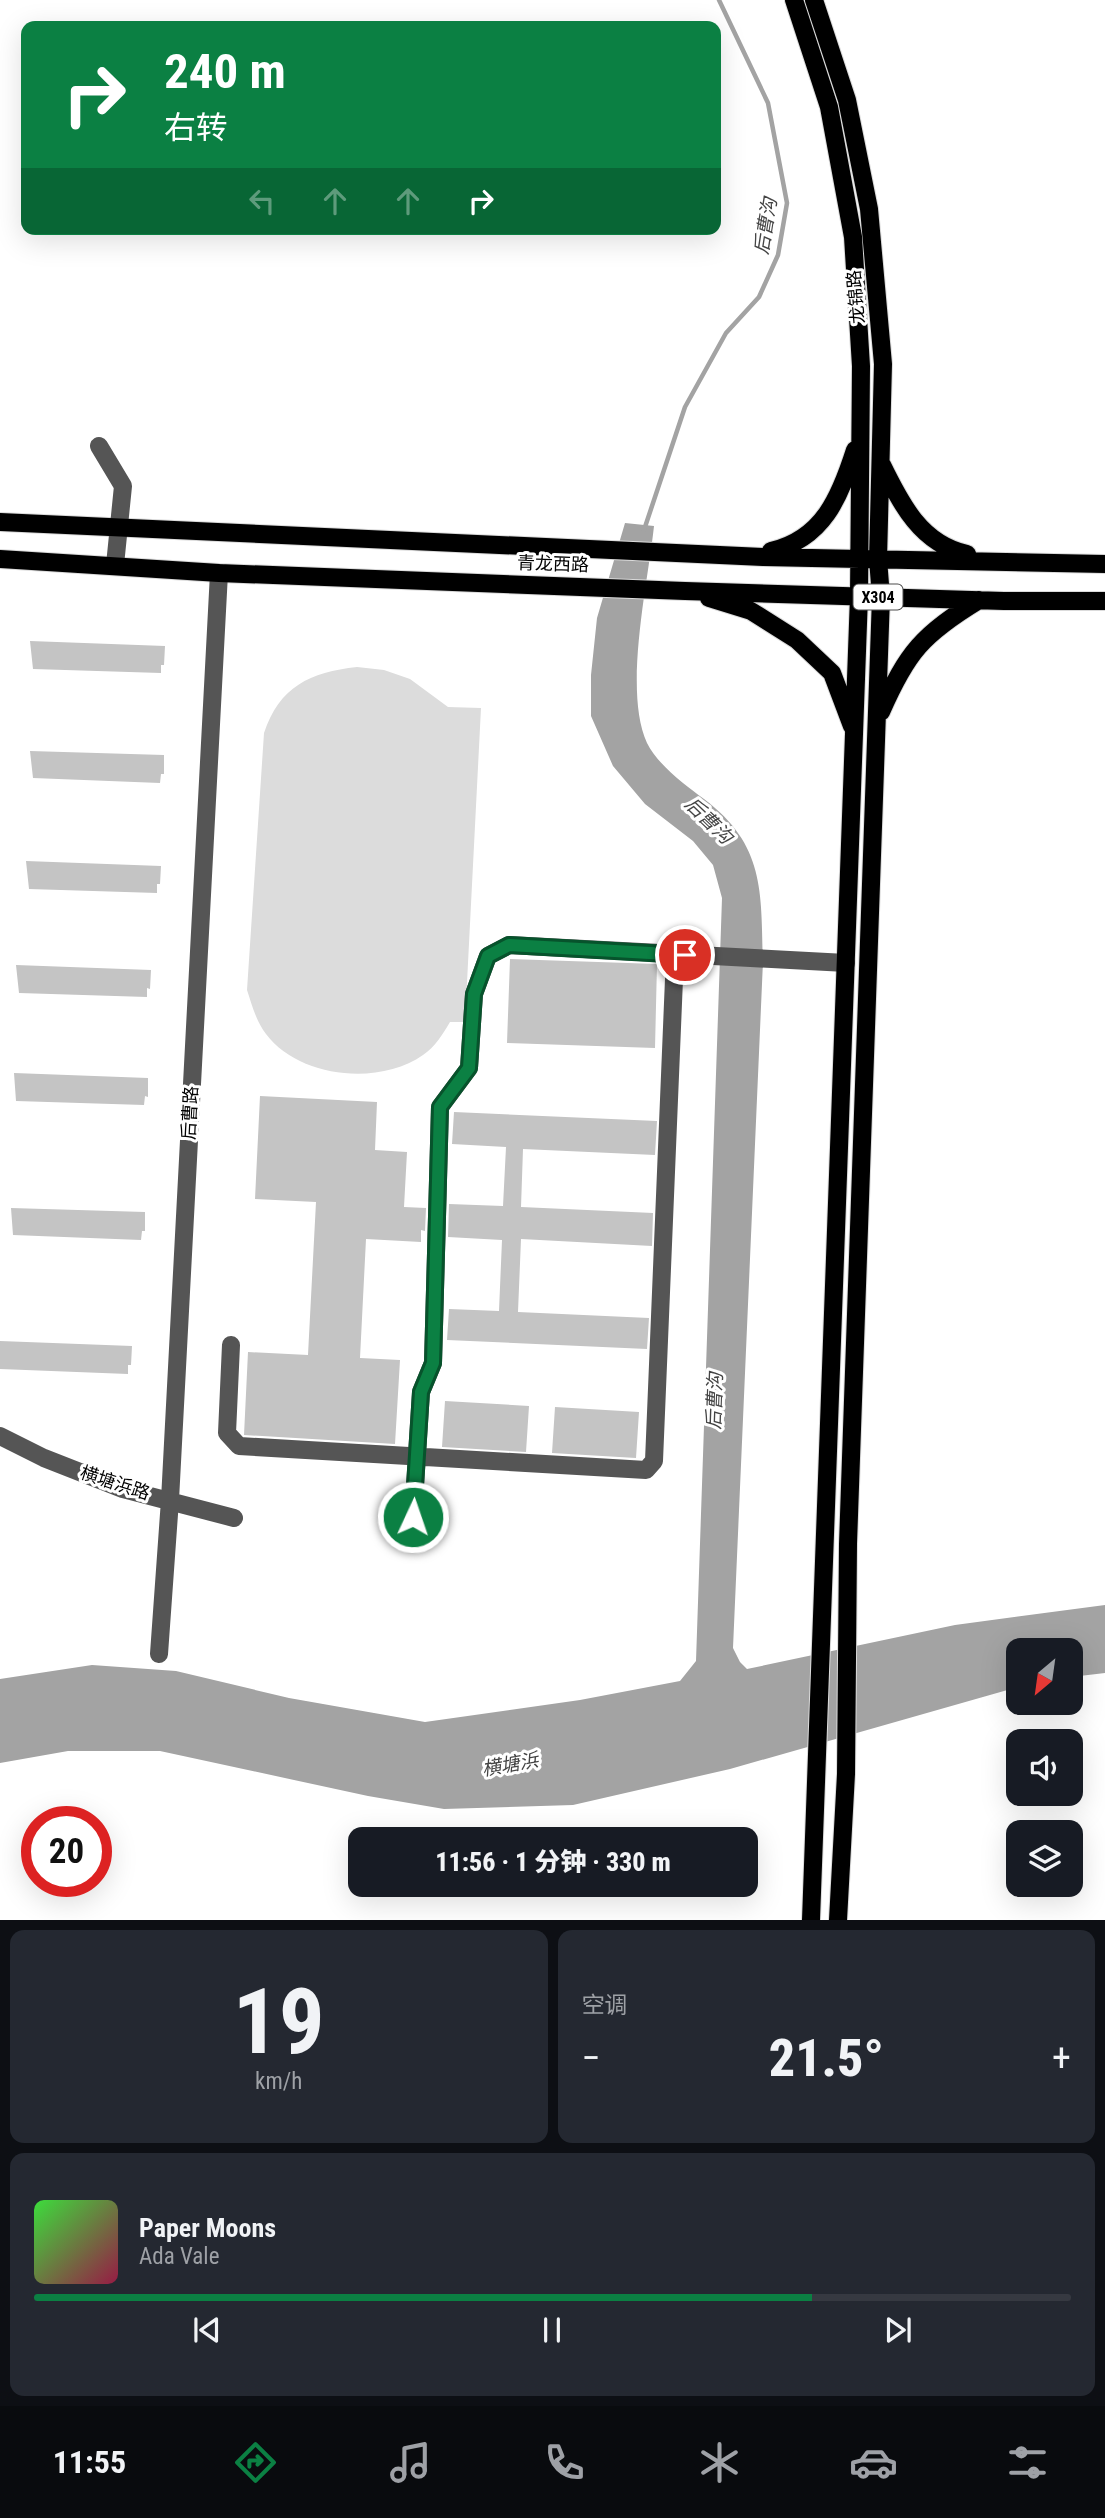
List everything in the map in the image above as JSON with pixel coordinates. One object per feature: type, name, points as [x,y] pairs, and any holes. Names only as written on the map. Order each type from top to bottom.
[{"type":"main road","name":"龙锦路","points":[[794,0],[829,107],[853,237],[861,366],[860,559],[855,732],[811,1920]]},
{"type":"main road","name":"龙锦路","points":[[814,0],[847,100],[869,209],[883,363],[878,559],[881,597],[848,1544],[850,1617],[846,1774],[838,1920]]},
{"type":"main road","points":[[750,556],[791,547],[817,529],[841,493],[861,434]]},
{"type":"main road","points":[[881,462],[917,526],[948,550],[1001,562]]},
{"type":"main road","name":"青龙西路","points":[[0,522],[750,556],[1105,564]]},
{"type":"main road","name":"青龙西路","points":[[0,559],[219,573],[685,591],[1105,601]]},
{"type":"main road","points":[[685,591],[751,611],[797,640],[832,673],[855,732]]},
{"type":"main road","points":[[876,721],[898,673],[919,642],[979,600]]},
{"type":"street","points":[[99,446],[123,486],[115,565]]},
{"type":"street","name":"后曹路","points":[[159,1654],[170,1500],[219,573]]},
{"type":"street","points":[[413,1517],[421,1392],[433,1363],[440,1107],[469,1068],[474,994],[488,956],[509,945],[846,963]]},
{"type":"street","points":[[231,1345],[227,1433],[239,1446],[646,1470],[654,1461],[680,955]]},
{"type":"street","name":"横塘浜路","points":[[0,1436],[44,1458],[123,1489],[234,1518]]},
{"type":"shaded area","points":[[357,667],[384,670],[410,679],[448,707],[481,708],[465,1022],[450,1022],[431,1048],[405,1065],[363,1074],[340,1073],[319,1068],[280,1049],[260,1024],[247,990],[264,733],[278,704],[298,685],[325,673]]},
{"type":"water","name":"横塘浜","points":[[625,523],[654,526],[639,636],[637,695],[640,721],[647,743],[665,767],[724,816],[739,834],[756,871],[760,891],[763,961],[733,1648],[747,1669],[955,1625],[1105,1605],[1105,1673],[1083,1676],[1083,1638],[1006,1638],[1006,1690],[730,1769],[573,1805],[444,1809],[368,1796],[160,1751],[68,1751],[0,1763],[0,1679],[92,1665],[176,1671],[289,1698],[425,1722],[580,1700],[680,1681],[696,1661],[722,898],[713,865],[693,841],[645,804],[613,766],[591,716],[591,675],[597,618]]},
{"type":"building","points":[[30,641],[165,646],[164,665],[161,665],[161,673],[33,669]]},
{"type":"building","points":[[30,751],[164,755],[164,774],[161,774],[160,783],[33,778]]},
{"type":"building","points":[[26,861],[161,866],[160,884],[157,884],[157,893],[29,889]]},
{"type":"building","points":[[510,959],[657,964],[655,1048],[507,1043]]},
{"type":"building","points":[[16,965],[151,970],[150,989],[147,988],[147,997],[19,993]]},
{"type":"building","points":[[14,1073],[148,1078],[148,1097],[145,1096],[144,1105],[16,1101]]},
{"type":"building","points":[[260,1096],[377,1102],[375,1150],[407,1152],[404,1207],[426,1208],[425,1231],[421,1230],[421,1242],[366,1239],[360,1358],[400,1360],[395,1444],[244,1435],[248,1352],[308,1355],[316,1202],[255,1199]]},
{"type":"building","points":[[454,1112],[657,1121],[655,1155],[523,1149],[521,1207],[653,1213],[652,1246],[521,1239],[518,1312],[649,1318],[647,1349],[447,1340],[449,1309],[499,1311],[502,1240],[448,1237],[449,1204],[503,1206],[506,1147],[452,1144]]},
{"type":"building","points":[[11,1208],[145,1212],[145,1231],[142,1231],[141,1240],[13,1235]]},
{"type":"building","points":[[0,1341],[132,1346],[131,1365],[128,1365],[128,1374],[0,1369]]},
{"type":"building","points":[[445,1401],[529,1406],[526,1452],[442,1447]]},
{"type":"building","points":[[555,1407],[639,1412],[636,1458],[552,1453]]},
{"type":"waterway","name":"后曹沟","points":[[644,530],[685,407],[726,333],[759,297],[778,255],[787,203],[768,103],[719,0]]},
{"type":"route","points":[[413,1517],[421,1392],[433,1363],[440,1107],[469,1068],[474,994],[488,956],[509,945],[685,955]]}]
